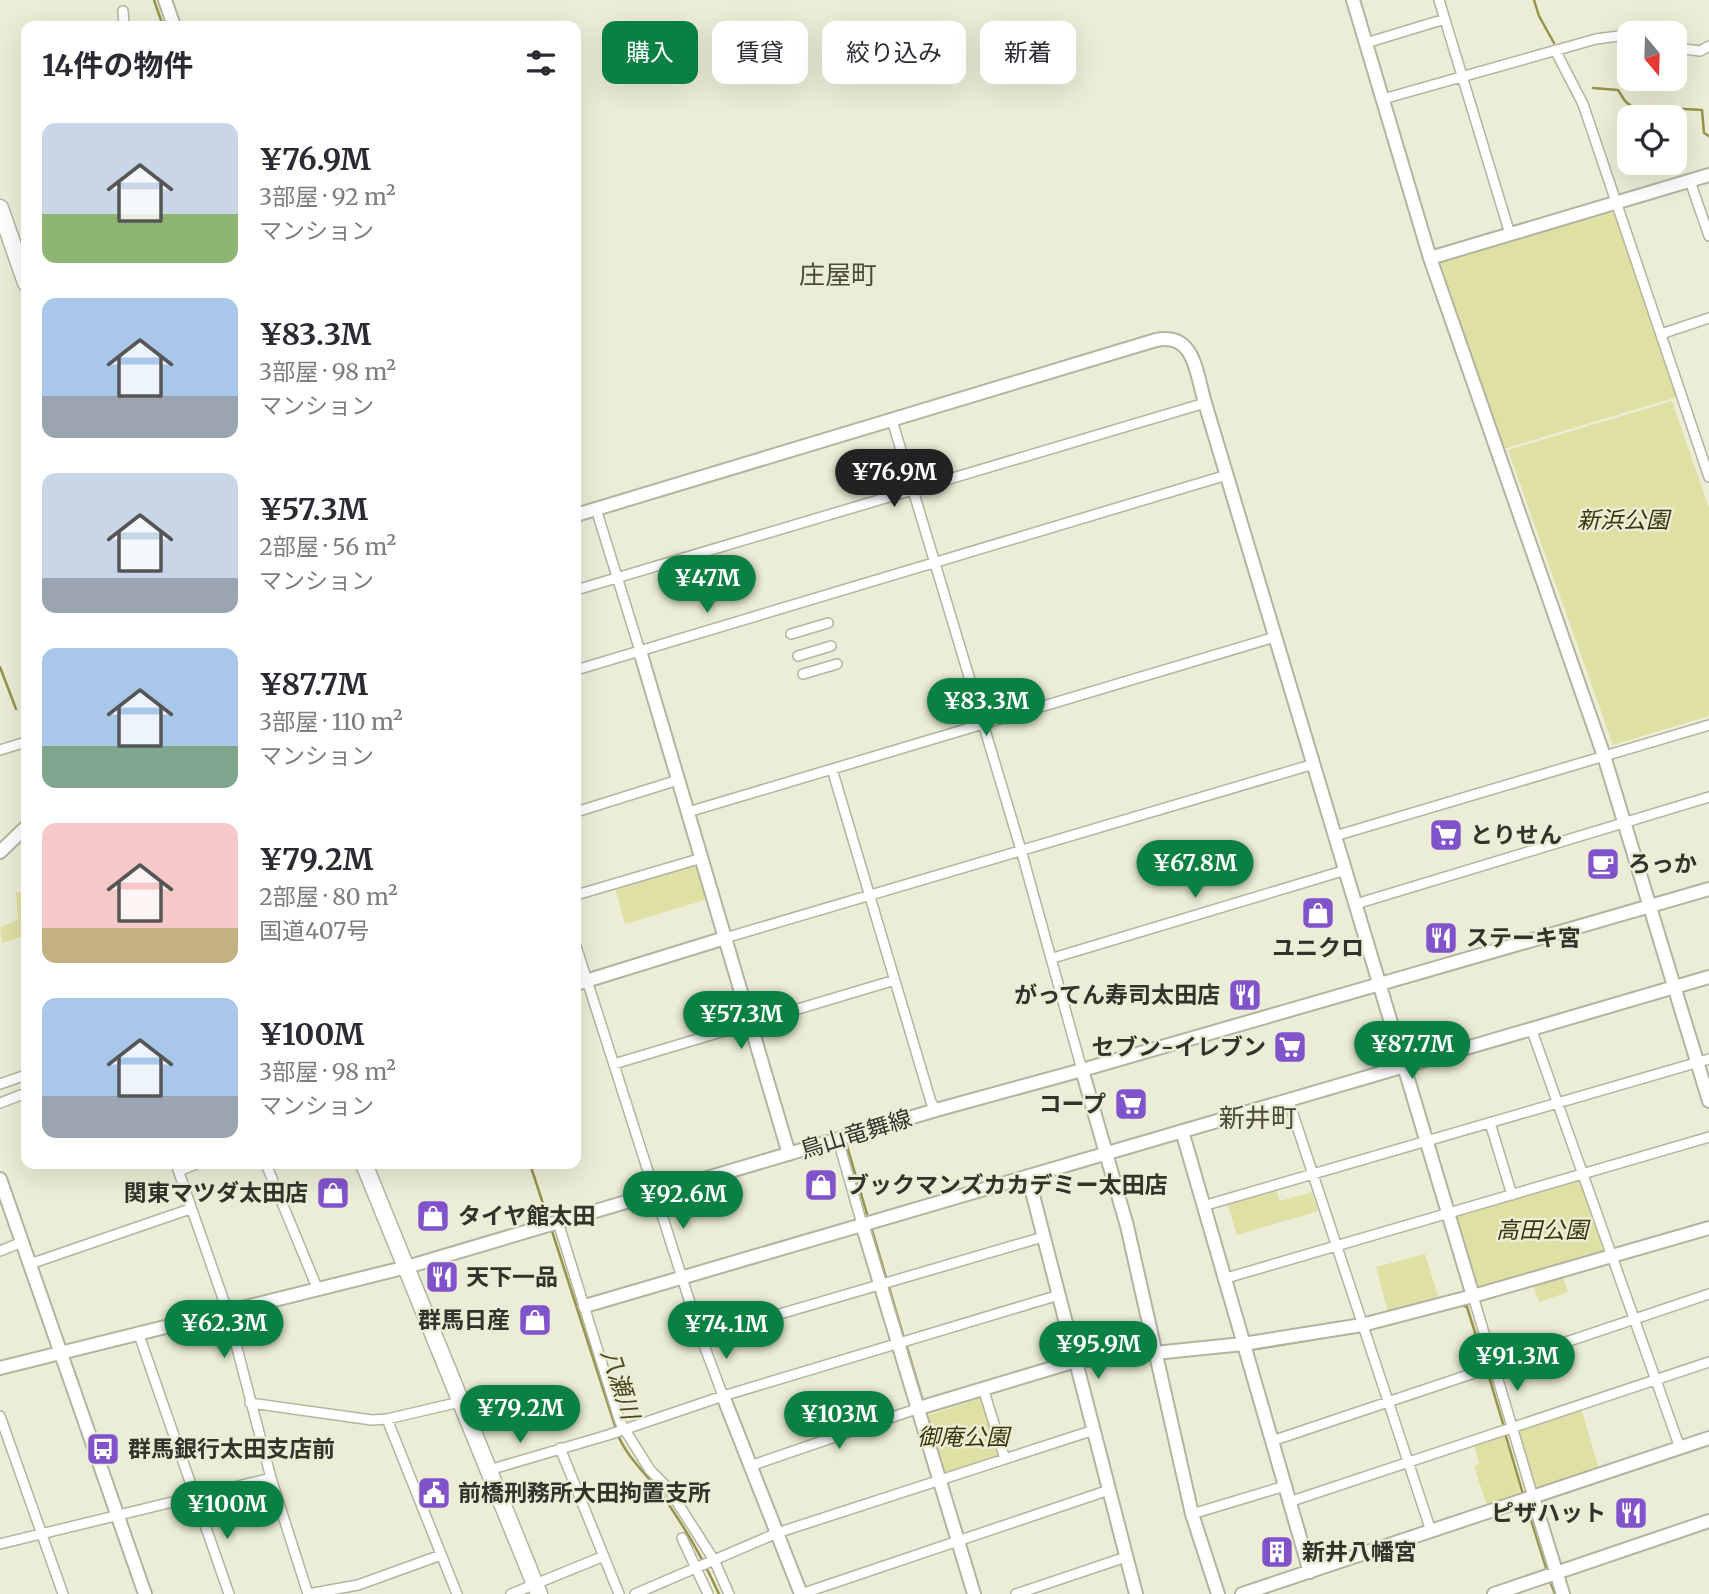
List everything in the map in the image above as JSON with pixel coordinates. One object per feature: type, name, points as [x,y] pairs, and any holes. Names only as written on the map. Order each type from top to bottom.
[{"type":"highway","points":[[0,208],[21,269]]},
{"type":"highway","points":[[367,1169],[537,1589]]},
{"type":"street","points":[[165,0],[172,21]]},
{"type":"street","points":[[1353,0],[1430,258],[1604,756],[1673,986],[1703,1061],[1709,1101]]},
{"type":"street","points":[[1439,0],[1510,234]]},
{"type":"street","points":[[122,11],[123,21]]},
{"type":"street","points":[[1366,43],[1445,19]]},
{"type":"street","points":[[1383,99],[1596,39],[1617,36]]},
{"type":"street","points":[[1687,49],[1700,51],[1709,46]]},
{"type":"street","points":[[1555,50],[1583,104],[1709,477]]},
{"type":"street","points":[[1430,258],[1709,175]]},
{"type":"street","points":[[1690,181],[1709,236]]},
{"type":"street","points":[[1661,334],[1709,318]]},
{"type":"street","points":[[581,514],[1169,337],[1184,344],[1189,351],[1205,402],[1492,1366],[1563,1594]]},
{"type":"street","points":[[581,588],[1205,402]]},
{"type":"street","points":[[892,420],[1053,958],[1127,1226],[1192,1514],[1218,1594]]},
{"type":"street","points":[[581,669],[1227,475]]},
{"type":"street","points":[[596,509],[789,1154]]},
{"type":"street","points":[[791,634],[828,623]]},
{"type":"street","points":[[688,812],[1275,637]]},
{"type":"street","points":[[797,656],[831,646]]},
{"type":"street","points":[[803,674],[837,664]]},
{"type":"street","points":[[1335,836],[1709,725]]},
{"type":"street","points":[[0,750],[21,744]]},
{"type":"street","points":[[1109,1490],[801,1594],[701,1337],[614,1064],[581,982],[1314,764]]},
{"type":"street","points":[[832,769],[931,1102],[936,1110]]},
{"type":"street","points":[[581,810],[678,780]]},
{"type":"street","points":[[1356,904],[1709,797]]},
{"type":"street","points":[[0,852],[21,832]]},
{"type":"street","points":[[581,894],[702,858]]},
{"type":"street","points":[[1053,958],[1346,870]]},
{"type":"street","name":"鳥山竜舞線","points":[[0,1368],[407,1267],[936,1110],[1709,889]]},
{"type":"street","points":[[585,1306],[1709,977]]},
{"type":"street","points":[[614,1064],[895,980]]},
{"type":"street","points":[[1531,1028],[1680,1448]]},
{"type":"street","points":[[1203,1206],[1703,1061]]},
{"type":"street","points":[[0,1084],[21,1077]]},
{"type":"street","points":[[0,1103],[21,1095]]},
{"type":"street","points":[[1288,1099],[1431,1531]]},
{"type":"street","points":[[1490,1123],[1512,1195]]},
{"type":"street","points":[[1182,1131],[1310,1572]]},
{"type":"street","points":[[1223,1279],[1709,1138]]},
{"type":"street","points":[[838,1140],[974,1594]]},
{"type":"street","points":[[179,1169],[190,1209],[227,1310],[271,1478],[308,1594],[358,1585],[441,1555]]},
{"type":"street","points":[[268,1169],[317,1290]]},
{"type":"street","points":[[1028,1176],[1136,1594]]},
{"type":"street","points":[[0,1179],[145,1594]]},
{"type":"street","points":[[30,1264],[190,1209]]},
{"type":"street","points":[[553,1223],[585,1306],[620,1422],[650,1470],[668,1488],[729,1594]]},
{"type":"street","points":[[750,1466],[919,1408],[1076,1361],[1243,1344],[1362,1325],[1709,1228]]},
{"type":"street","points":[[701,1337],[1043,1237]]},
{"type":"street","points":[[0,1251],[22,1242]]},
{"type":"street","points":[[1272,1441],[1709,1294]]},
{"type":"street","points":[[489,1470],[1059,1295]]},
{"type":"street","points":[[138,1332],[229,1594]]},
{"type":"street","points":[[1289,1502],[1709,1362]]},
{"type":"street","points":[[983,1388],[1005,1459]]},
{"type":"street","points":[[250,1403],[372,1420],[460,1402]]},
{"type":"street","points":[[0,1416],[63,1594]]},
{"type":"street","points":[[387,1419],[457,1594]]},
{"type":"street","points":[[635,1594],[777,1533],[1094,1430]]},
{"type":"street","points":[[1242,1594],[1709,1438]]},
{"type":"street","points":[[560,1448],[619,1594]]},
{"type":"street","points":[[0,1544],[271,1478]]},
{"type":"street","points":[[1192,1514],[1285,1486]]},
{"type":"street","points":[[1494,1594],[1709,1521]]},
{"type":"street","points":[[682,1538],[698,1567],[708,1594]]},
{"type":"street","points":[[511,1594],[537,1589],[604,1556]]},
{"type":"street","points":[[1016,1594],[1126,1557]]},
{"type":"green space","points":[[1615,212],[1677,397],[1503,449],[1440,261]]},
{"type":"green space","name":"新浜公園","points":[[1672,401],[1709,508],[1709,716],[1613,745],[1508,450]]},
{"type":"green space","points":[[697,863],[708,899],[625,924],[615,888]]},
{"type":"green space","points":[[21,892],[21,937],[2,943],[0,927],[18,920],[16,893]]},
{"type":"green space","name":"高田公園","points":[[1581,1181],[1604,1248],[1602,1253],[1481,1288],[1475,1285],[1455,1220],[1458,1215]]},
{"type":"green space","points":[[1276,1189],[1280,1201],[1312,1192],[1318,1211],[1237,1235],[1227,1203]]},
{"type":"green space","points":[[1425,1254],[1439,1299],[1388,1312],[1376,1267]]},
{"type":"green space","points":[[1562,1275],[1568,1292],[1539,1302],[1534,1288],[1536,1283]]},
{"type":"green space","name":"御庵公園","points":[[981,1398],[997,1456],[944,1471],[926,1416]]},
{"type":"green space","points":[[1581,1408],[1599,1469],[1540,1489],[1535,1485],[1519,1434],[1521,1428]]},
{"type":"green space","points":[[1504,1434],[1522,1494],[1487,1506],[1474,1466],[1479,1464],[1474,1445]]},
{"type":"waterway","name":"八瀬川","points":[[154,0],[161,21]]},
{"type":"waterway","points":[[1534,0],[1539,16],[1554,43]]},
{"type":"waterway","points":[[1593,88],[1618,90],[1631,106],[1702,110],[1704,133],[1709,136]]},
{"type":"waterway","points":[[0,667],[16,709]]},
{"type":"waterway","points":[[847,1146],[867,1214]]},
{"type":"waterway","name":"八瀬川","points":[[532,1169],[549,1222]]},
{"type":"waterway","name":"八瀬川","points":[[551,1228],[616,1429]]},
{"type":"waterway","points":[[872,1230],[904,1338]]},
{"type":"waterway","points":[[1461,1305],[1467,1307],[1484,1361]]},
{"type":"waterway","points":[[1250,1350],[1357,1332]]},
{"type":"waterway","points":[[906,1344],[922,1398]]},
{"type":"waterway","points":[[1163,1358],[1236,1351]]},
{"type":"waterway","points":[[1085,1366],[1115,1363]]},
{"type":"waterway","points":[[1489,1377],[1504,1427]]},
{"type":"waterway","points":[[925,1413],[968,1400]]},
{"type":"waterway","points":[[1505,1433],[1523,1494]]},
{"type":"waterway","name":"八瀬川","points":[[618,1435],[631,1458],[676,1515],[719,1594]]},
{"type":"waterway","points":[[1526,1504],[1547,1571]]},
{"type":"waterway","points":[[1550,1581],[1555,1594]]},
{"type":"place","name":"とりせん","points":[[1446,835]]},
{"type":"place","name":"ろっか","points":[[1603,864]]},
{"type":"place","name":"ユニクロ","points":[[1318,913]]},
{"type":"place","name":"ステーキ宮","points":[[1441,938]]},
{"type":"place","name":"がってん寿司太田店","points":[[1245,995]]},
{"type":"place","name":"セブン-イレブン","points":[[1290,1047]]},
{"type":"place","name":"コープ","points":[[1131,1104]]},
{"type":"place","name":"ブックマンズカカデミー太田店","points":[[821,1185]]},
{"type":"place","name":"関東マツダ太田店","points":[[333,1193]]},
{"type":"place","name":"タイヤ館太田","points":[[433,1216]]},
{"type":"place","name":"天下一品","points":[[442,1277]]},
{"type":"place","name":"群馬日産","points":[[535,1320]]},
{"type":"place","name":"群馬銀行太田支店前","points":[[103,1449]]},
{"type":"place","name":"前橋刑務所大田拘置支所","points":[[434,1493]]},
{"type":"place","name":"ピザハット","points":[[1631,1513]]},
{"type":"place","name":"新井八幡宮","points":[[1277,1552]]},
{"type":"district","name":"庄屋町","points":[[838,275]]},
{"type":"district","name":"新井町","points":[[1258,1118]]}]
